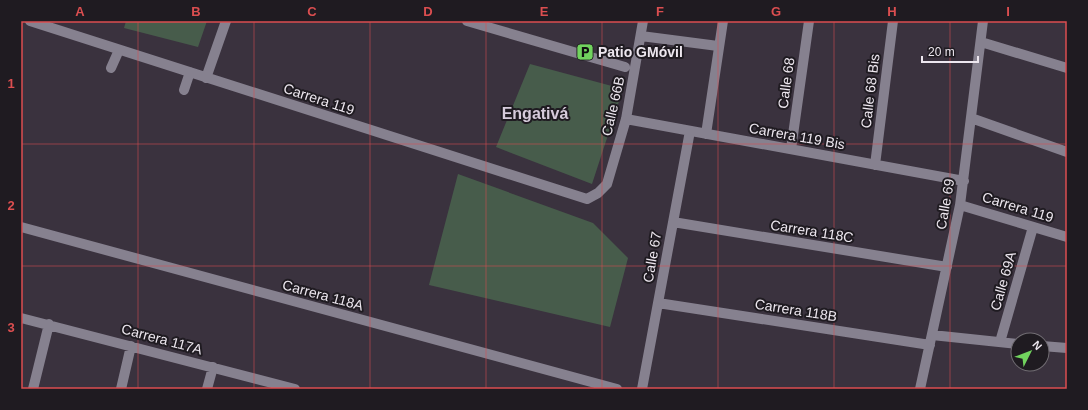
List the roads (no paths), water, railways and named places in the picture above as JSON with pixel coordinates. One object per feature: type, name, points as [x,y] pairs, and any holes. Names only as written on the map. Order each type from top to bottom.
[{"type":"street","name":"Carrera 119","points":[[30,21],[587,199],[598,193]]},
{"type":"street","points":[[206,78],[226,21]]},
{"type":"street","points":[[467,21],[624,66]]},
{"type":"street","name":"Calle 66B","points":[[598,193],[607,184],[626,119],[643,21]]},
{"type":"street","points":[[706,134],[718,46],[723,21]]},
{"type":"street","name":"Calle 68","points":[[790,149],[809,21]]},
{"type":"street","name":"Calle 68 Bis","points":[[874,165],[893,21]]},
{"type":"street","name":"Calle 69","points":[[920,389],[960,205],[983,21]]},
{"type":"street","points":[[641,36],[718,46]]},
{"type":"street","points":[[981,42],[1067,68]]},
{"type":"street","points":[[111,68],[119,50]]},
{"type":"street","points":[[184,90],[190,72]]},
{"type":"street","points":[[972,118],[1067,152]]},
{"type":"street","name":"Carrera 119 Bis","points":[[626,119],[964,181]]},
{"type":"street","name":"Calle 67","points":[[642,389],[690,131]]},
{"type":"street","name":"Carrera 119","points":[[960,205],[1067,237]]},
{"type":"street","name":"Carrera 118C","points":[[673,222],[947,267]]},
{"type":"street","name":"Carrera 118A","points":[[21,227],[617,389]]},
{"type":"street","name":"Calle 69A","points":[[1000,342],[1033,227]]},
{"type":"street","name":"Carrera 118B","points":[[658,303],[930,345]]},
{"type":"street","name":"Carrera 117A","points":[[21,318],[49,324],[295,389]]},
{"type":"street","points":[[34,389],[49,324]]},
{"type":"street","points":[[932,335],[1010,343]]},
{"type":"street","points":[[121,389],[131,346]]},
{"type":"street","points":[[1050,347],[1067,348]]},
{"type":"street","points":[[207,389],[212,367]]},
{"type":"place","name":"Patio GMóvil","points":[[585,52]]},
{"type":"district","name":"Engativá","points":[[535,113]]}]
